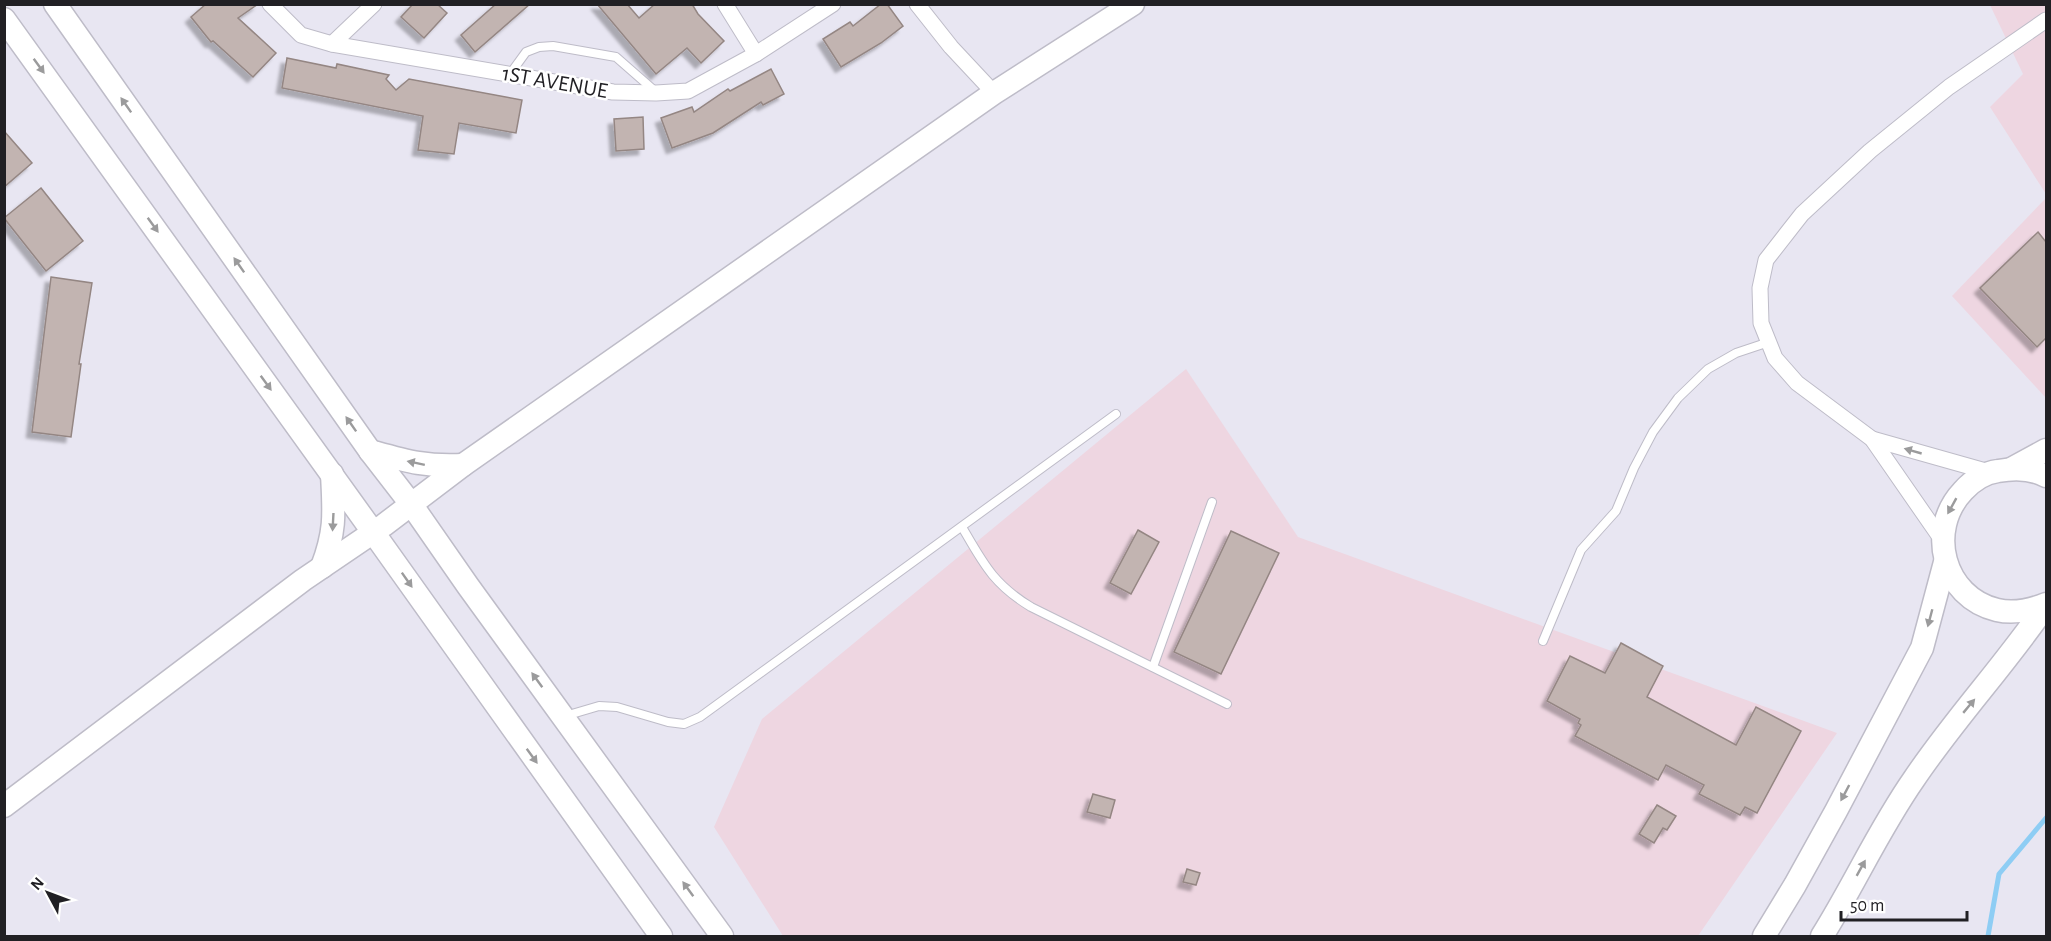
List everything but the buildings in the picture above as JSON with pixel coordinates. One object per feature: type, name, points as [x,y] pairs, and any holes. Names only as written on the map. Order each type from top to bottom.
[{"type":"street","points":[[55,4],[370,451],[411,504],[722,936]]},
{"type":"street","name":"1ST AVENUE","points":[[270,4],[301,35],[332,44],[614,92],[656,93],[688,91],[756,54],[833,4]]},
{"type":"street","points":[[332,44],[374,4]]},
{"type":"street","points":[[725,4],[756,54]]},
{"type":"street","points":[[917,4],[994,93]]},
{"type":"street","points":[[4,806],[322,567],[463,465],[994,93],[1133,4]]},
{"type":"street","points":[[4,19],[661,936]]},
{"type":"street","points":[[2046,20],[1949,87],[1870,151],[1802,214],[1766,260],[1760,288],[1761,323],[1775,358],[1797,383],[1872,439],[1943,551],[1956,584],[1974,601],[1997,610],[2022,612],[2046,604]]},
{"type":"street","points":[[1872,439],[1989,472]]},
{"type":"street","points":[[2013,468],[2046,450]]},
{"type":"street","points":[[370,451],[419,465],[463,465]]},
{"type":"street","points":[[1764,936],[1820,839],[1922,648],[1943,551],[1945,518],[1955,499],[1970,483],[1989,472],[2013,468],[2037,471],[2046,476]]},
{"type":"street","points":[[322,567],[330,545],[334,520],[332,474]]},
{"type":"street","points":[[1822,936],[1912,781],[1944,736],[2020,644],[2046,604]]},
{"type":"lane","points":[[510,74],[526,52],[539,47],[553,46],[616,57],[656,93]]},
{"type":"lane","points":[[1544,641],[1581,550],[1616,511],[1634,468],[1653,432],[1678,398],[1708,369],[1736,353],[1769,342]]},
{"type":"lane","points":[[564,716],[599,706],[617,707],[668,723],[684,724],[700,717],[1116,414]]},
{"type":"lane","points":[[1153,667],[1212,502]]},
{"type":"lane","points":[[962,527],[987,569],[1012,595],[1031,607],[1227,704]]},
{"type":"shaded area","points":[[1990,5],[2046,5],[2046,194],[1990,107],[2023,74]]},
{"type":"shaded area","points":[[2046,198],[2046,398],[1952,296]]},
{"type":"shaded area","points":[[1186,369],[1298,537],[1837,733],[1698,936],[783,936],[714,827],[762,719]]},
{"type":"waterway","points":[[1988,936],[1999,874],[2046,818]]}]
